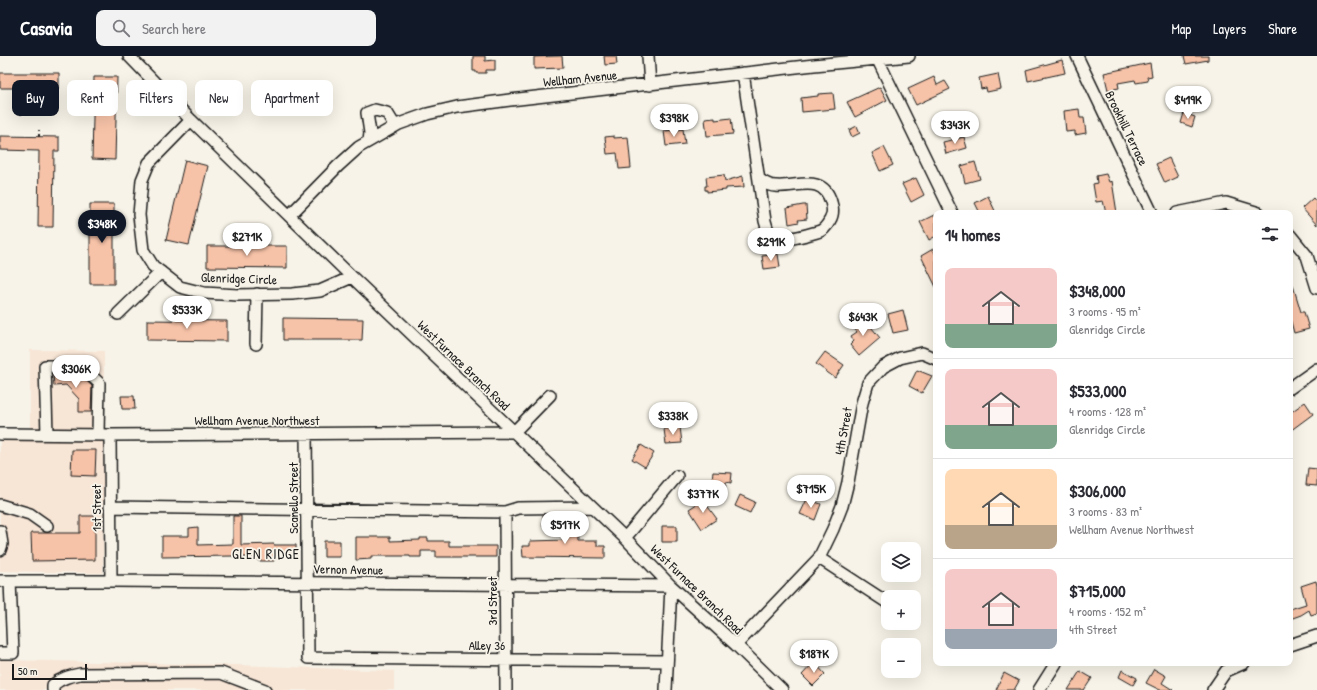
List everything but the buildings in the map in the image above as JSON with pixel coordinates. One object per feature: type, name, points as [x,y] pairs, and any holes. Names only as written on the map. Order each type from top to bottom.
[{"type":"street","name":"West Furnace Branch Road","points":[[129,56],[191,120],[352,277],[592,507],[671,586],[736,645],[782,690]]},
{"type":"street","points":[[648,56],[650,85]]},
{"type":"street","name":"Wellham Avenue","points":[[290,215],[338,166],[359,147],[395,126],[427,114],[457,107],[743,73],[909,56]]},
{"type":"street","name":"Brookhill Terrace","points":[[1077,56],[1151,210]]},
{"type":"street","points":[[878,60],[951,210]]},
{"type":"street","points":[[743,73],[765,221],[768,231],[778,240],[821,232],[826,228],[831,219],[833,208],[825,191],[818,186],[808,183],[777,186],[770,185],[759,179]]},
{"type":"street","points":[[369,141],[370,133],[367,113],[375,110],[387,113],[395,126]]},
{"type":"street","name":"Glenridge Circle","points":[[191,120],[149,163],[142,180],[139,215],[143,250],[153,266],[180,287],[204,293],[292,294],[320,291],[352,277]]},
{"type":"street","points":[[1192,210],[1226,203],[1249,210]]},
{"type":"street","points":[[1293,239],[1307,256],[1317,288]]},
{"type":"street","points":[[118,314],[161,272]]},
{"type":"street","points":[[256,344],[257,294]]},
{"type":"street","name":"4th Street","points":[[736,645],[819,558],[842,506],[848,482],[862,403],[868,383],[883,367],[900,358],[922,353],[933,358]]},
{"type":"street","points":[[47,434],[45,366],[82,366],[99,383],[98,434]]},
{"type":"street","points":[[1293,386],[1317,369]]},
{"type":"street","points":[[514,432],[550,394]]},
{"type":"street","name":"Wellham Avenue Northwest","points":[[0,434],[110,435],[514,432]]},
{"type":"street","name":"Scanello Street","points":[[306,433],[308,658]]},
{"type":"street","name":"1st Street","points":[[110,435],[111,581]]},
{"type":"street","points":[[624,538],[677,476]]},
{"type":"street","points":[[0,505],[30,514],[48,526]]},
{"type":"street","points":[[110,507],[505,512],[518,508],[592,507]]},
{"type":"street","name":"3rd Street","points":[[505,512],[506,690]]},
{"type":"street","points":[[0,531],[2,544],[0,550]]},
{"type":"street","points":[[819,558],[881,598]]},
{"type":"street","points":[[0,653],[13,653],[6,607],[5,581]]},
{"type":"street","name":"Vernon Avenue","points":[[5,581],[671,586]]},
{"type":"street","points":[[666,690],[671,586]]},
{"type":"street","points":[[1293,644],[1317,636]]},
{"type":"street","name":"Alley 36","points":[[308,658],[667,661]]},
{"type":"street","points":[[1039,690],[1054,666]]},
{"type":"street","points":[[1213,690],[1226,671],[1237,666]]},
{"type":"street","points":[[53,690],[53,685],[58,680],[67,676],[80,674],[221,673],[265,690]]},
{"type":"path","points":[[38,137],[39,130]]},
{"type":"shaded area","points":[[30,350],[104,351],[103,573],[0,571],[0,440],[30,439]]},
{"type":"shaded area","points":[[0,660],[237,665],[394,671],[394,690],[0,690]]},
{"type":"district","name":"GLEN RIDGE","points":[[266,553]]}]
